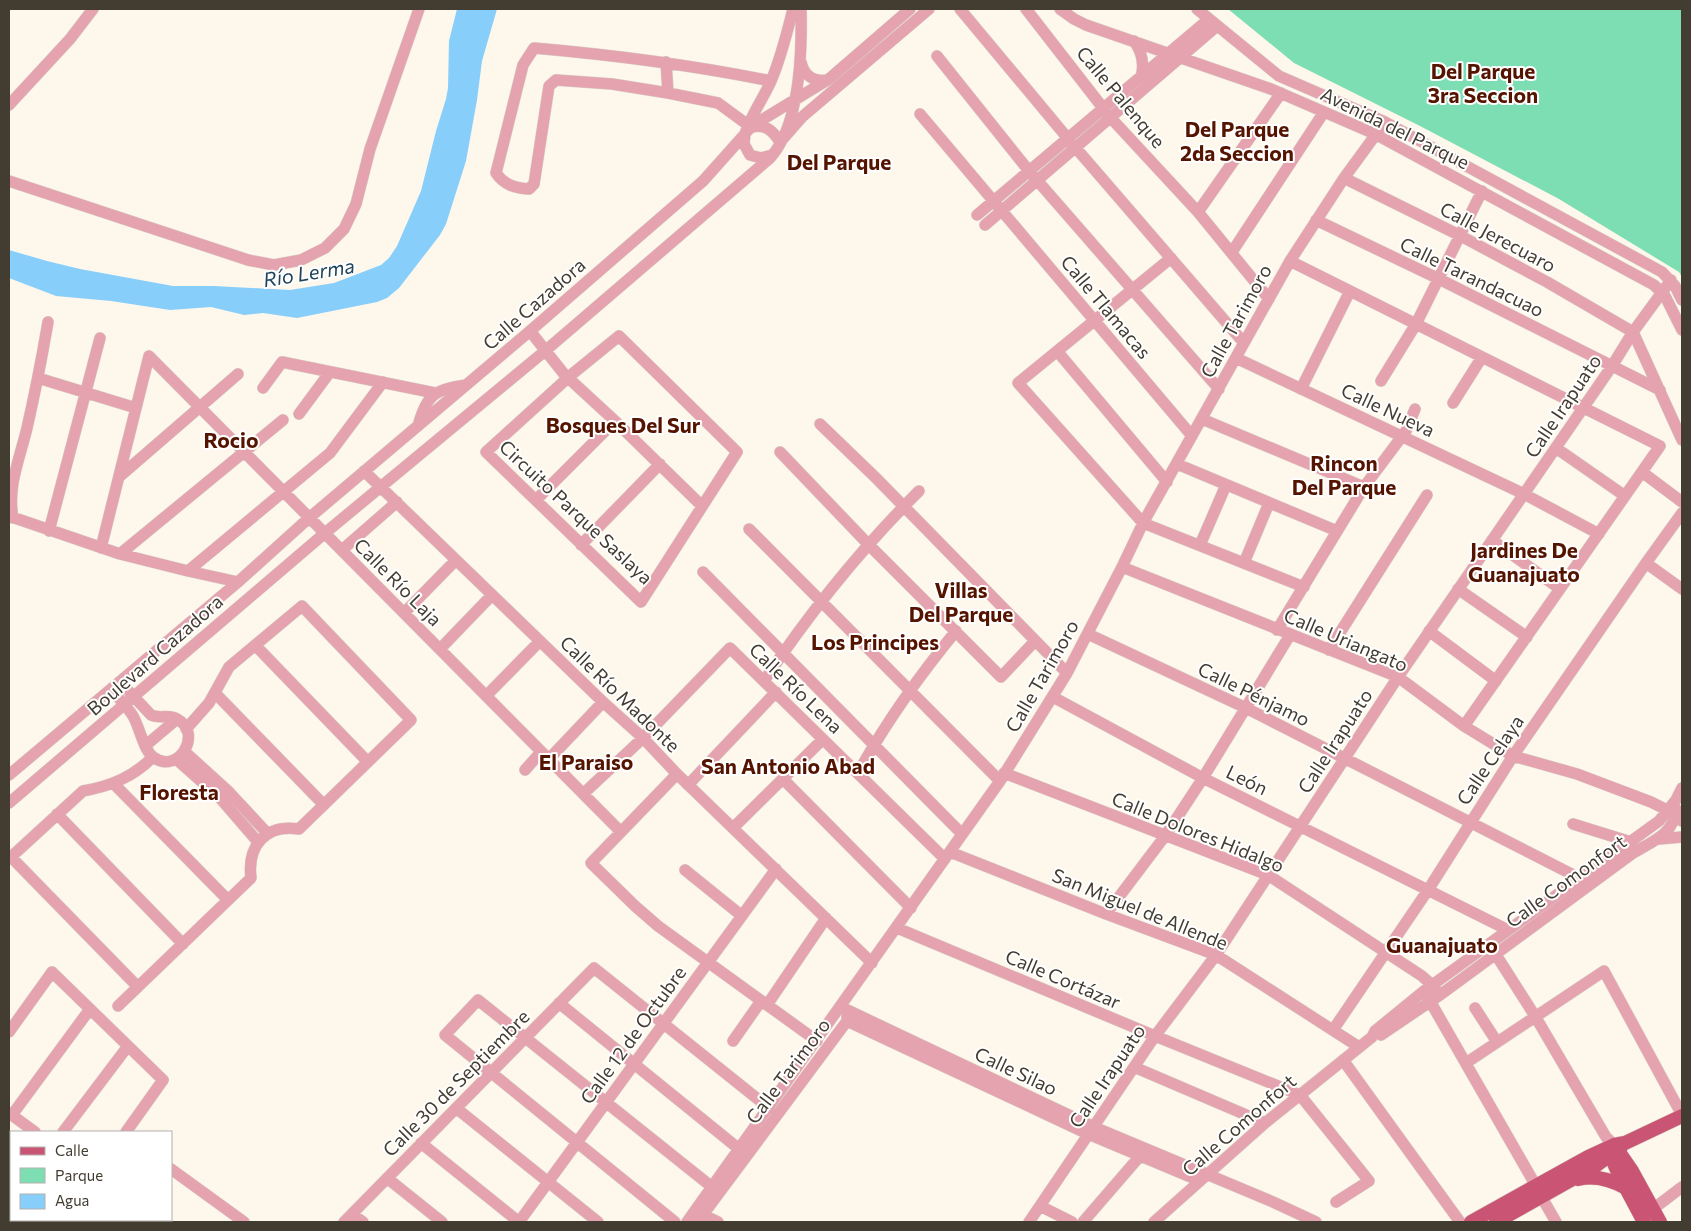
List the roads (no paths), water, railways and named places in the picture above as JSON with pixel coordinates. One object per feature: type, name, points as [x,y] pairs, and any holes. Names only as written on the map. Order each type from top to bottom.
[{"type":"main road","points":[[1496,1222],[1588,1157],[1682,1116]]},
{"type":"main road","points":[[1563,1184],[1614,1147]]},
{"type":"main road","points":[[1614,1147],[1626,1188],[1644,1218],[1660,1222]]},
{"type":"main road","points":[[1614,1147],[1632,1171],[1644,1218]]},
{"type":"main road","points":[[1471,1222],[1539,1191],[1577,1179],[1598,1178],[1613,1181],[1626,1188]]},
{"type":"street","points":[[9,105],[70,39],[93,9]]},
{"type":"street","points":[[9,181],[248,260],[274,265],[301,260],[325,248],[344,229],[356,204],[370,149],[419,9]]},
{"type":"street","name":"Calle Cazadora","points":[[238,582],[309,518],[703,181],[748,129],[781,55],[792,9]]},
{"type":"street","points":[[780,142],[794,101],[800,62],[801,9]]},
{"type":"street","points":[[773,154],[762,158],[750,154],[744,144],[748,129],[829,79],[910,9]]},
{"type":"street","points":[[325,534],[547,349],[773,154],[780,142],[802,117],[929,9]]},
{"type":"street","points":[[960,9],[1076,148],[1244,343]]},
{"type":"street","name":"Calle Palenque","points":[[1026,9],[1107,113],[1198,212],[1269,298]]},
{"type":"street","name":"Avenida del Parque","points":[[1060,9],[1074,19],[1281,93],[1376,134],[1647,281],[1663,292]]},
{"type":"street","name":"Avenida del Parque","points":[[1197,9],[1280,76],[1385,122],[1662,272],[1671,280],[1682,300]]},
{"type":"street","points":[[985,225],[1076,148],[1141,76],[1168,53],[1213,22]]},
{"type":"street","points":[[977,215],[1068,138],[1107,113],[1181,57],[1213,22]]},
{"type":"street","points":[[1134,41],[1142,54],[1143,69],[1141,76]]},
{"type":"street","points":[[748,129],[718,104],[668,93],[612,84],[556,80],[550,86],[534,184],[529,189],[516,188],[502,182],[496,173],[523,65],[534,48],[666,62],[771,81]]},
{"type":"street","points":[[937,56],[1029,171],[1218,389]]},
{"type":"street","points":[[666,62],[668,93]]},
{"type":"street","points":[[800,62],[804,71],[811,78],[820,81],[829,79]]},
{"type":"street","points":[[1198,212],[1281,93]]},
{"type":"street","points":[[1232,252],[1324,112]]},
{"type":"street","name":"Calle Tlamacas","points":[[920,114],[1192,436]]},
{"type":"street","name":"Calle Tarimoro","points":[[696,1218],[743,1152],[847,1021],[846,1012],[841,1007],[1002,777],[1053,697],[1088,634],[1143,523],[1290,261],[1344,178],[1385,122]]},
{"type":"street","points":[[748,129],[766,127],[774,133],[780,142]]},
{"type":"street","name":"Calle Jerecuaro","points":[[1344,178],[1459,235],[1547,282],[1633,332]]},
{"type":"street","points":[[1381,380],[1416,324],[1437,278],[1482,191]]},
{"type":"street","name":"Calle Tarandacuao","points":[[1316,220],[1437,278],[1660,390]]},
{"type":"street","points":[[1171,258],[1018,383],[1143,523],[1304,587]]},
{"type":"street","points":[[1290,261],[1660,446]]},
{"type":"street","name":"Calle Irapuato","points":[[1029,1222],[1155,1036],[1216,955],[1344,758],[1612,366],[1633,332],[1671,280]]},
{"type":"street","points":[[1301,389],[1350,291]]},
{"type":"street","points":[[1663,292],[1682,330]]},
{"type":"street","points":[[48,322],[38,378],[12,484],[11,517],[120,554],[188,572],[238,582]]},
{"type":"street","points":[[532,329],[571,378],[702,506]]},
{"type":"street","points":[[1464,726],[1660,446],[1682,438],[1633,332]]},
{"type":"street","name":"Circuito Parque Saslaya","points":[[618,336],[737,452],[640,602],[486,452],[571,378],[618,336]]},
{"type":"street","points":[[49,531],[100,338]]},
{"type":"street","points":[[1057,351],[1167,482]]},
{"type":"street","name":"Calle Río Laja","points":[[136,408],[149,356],[621,832]]},
{"type":"street","points":[[1453,402],[1482,356]]},
{"type":"street","name":"Calle Nueva","points":[[1236,358],[1524,494],[1599,534]]},
{"type":"street","points":[[263,388],[282,362],[435,392],[450,387],[466,385]]},
{"type":"street","points":[[299,414],[330,372]]},
{"type":"street","points":[[119,477],[238,374]]},
{"type":"street","points":[[38,378],[136,408],[101,548]]},
{"type":"street","points":[[188,572],[330,453],[383,382]]},
{"type":"street","points":[[418,426],[423,407],[435,392]]},
{"type":"street","points":[[1277,630],[1364,487],[1402,436],[1415,409]]},
{"type":"street","points":[[1202,419],[1364,487]]},
{"type":"street","points":[[120,554],[283,420]]},
{"type":"street","points":[[536,500],[615,421]]},
{"type":"street","points":[[820,424],[904,506],[1067,673]]},
{"type":"street","points":[[1556,448],[1625,496]]},
{"type":"street","points":[[780,452],[868,544],[1001,677],[1035,641]]},
{"type":"street","points":[[581,545],[660,464]]},
{"type":"street","points":[[1177,464],[1337,531]]},
{"type":"street","name":"Calle Río Madonte","points":[[364,471],[603,702],[643,738],[688,785],[872,963]]},
{"type":"street","points":[[1642,472],[1682,502]]},
{"type":"street","points":[[1200,545],[1226,485]]},
{"type":"street","points":[[764,681],[820,601],[868,544],[919,491]]},
{"type":"street","points":[[1329,650],[1427,496]]},
{"type":"street","points":[[342,550],[397,502]]},
{"type":"street","points":[[1244,563],[1269,502]]},
{"type":"street","name":"Calle Celaya","points":[[1333,1030],[1428,890],[1513,756],[1646,563],[1678,528],[1682,513]]},
{"type":"street","name":"Calle Dolores Hidalgo","points":[[749,530],[909,690],[1002,777],[1268,875],[1422,976],[1466,1063],[1556,1222]]},
{"type":"street","name":"Boulevard Cazadora","points":[[9,804],[325,534]]},
{"type":"street","points":[[1492,540],[1560,589]]},
{"type":"street","points":[[404,613],[456,560]]},
{"type":"street","points":[[1646,563],[1682,589]]},
{"type":"street","name":"Calle Uriangato","points":[[1122,567],[1398,678],[1464,726],[1513,756],[1577,774],[1651,802],[1675,815]]},
{"type":"street","points":[[704,572],[962,834]]},
{"type":"street","name":"Boulevard Cazadora","points":[[9,775],[238,582]]},
{"type":"street","points":[[1458,589],[1527,637]]},
{"type":"street","points":[[440,649],[492,595]]},
{"type":"street","points":[[118,1006],[252,878],[250,865],[252,853],[258,842],[278,829],[288,827],[299,829],[411,720],[302,606],[229,666],[215,693],[202,712],[186,729]]},
{"type":"street","points":[[858,773],[873,745],[909,690],[956,631]]},
{"type":"street","points":[[1430,631],[1496,681]]},
{"type":"street","name":"Calle Pénjamo","points":[[1088,634],[1246,708],[1591,884]]},
{"type":"street","points":[[1106,914],[1165,836],[1203,778],[1290,635]]},
{"type":"street","points":[[486,696],[540,641]]},
{"type":"street","points":[[255,645],[368,762]]},
{"type":"street","name":"Calle Río Lena","points":[[643,738],[730,648],[858,773],[947,855]]},
{"type":"street","points":[[115,685],[129,701],[151,715],[177,719],[186,729],[189,741],[180,756],[164,761],[153,757],[145,746],[129,701]]},
{"type":"street","points":[[688,785],[776,692]]},
{"type":"street","points":[[215,693],[324,804]]},
{"type":"street","name":"León","points":[[1053,697],[1203,778],[1508,930]]},
{"type":"street","points":[[525,770],[545,755],[603,702]]},
{"type":"street","points":[[145,746],[177,719]]},
{"type":"street","points":[[583,794],[643,738]]},
{"type":"street","points":[[733,828],[823,739]]},
{"type":"street","points":[[180,756],[228,791],[268,834]]},
{"type":"street","points":[[180,756],[258,842]]},
{"type":"street","points":[[138,987],[11,857],[83,791],[114,784],[135,773],[153,757]]},
{"type":"street","points":[[677,774],[591,863],[652,921],[817,1040]]},
{"type":"street","points":[[783,779],[911,908]]},
{"type":"street","points":[[114,784],[228,900]]},
{"type":"street","points":[[1675,815],[1676,800],[1682,788]]},
{"type":"street","points":[[57,814],[183,944]]},
{"type":"street","name":"Calle Comonfort","points":[[1154,1222],[1265,1123],[1359,1047],[1372,1037],[1379,1036],[1492,948],[1591,884],[1633,853],[1659,839],[1669,828],[1675,815]]},
{"type":"street","name":"Calle Comonfort","points":[[1492,948],[1508,930],[1659,821],[1675,815]]},
{"type":"street","points":[[1573,824],[1631,842]]},
{"type":"street","points":[[1659,839],[1682,838]]},
{"type":"street","name":"San Miguel de Allende","points":[[947,855],[1216,955],[1359,1047]]},
{"type":"street","name":"Calle 12 de Octubre","points":[[519,1222],[776,869]]},
{"type":"street","points":[[684,870],[742,916]]},
{"type":"street","points":[[733,1041],[764,1003],[826,918]]},
{"type":"street","name":"Calle Cortázar","points":[[897,928],[1300,1095]]},
{"type":"street","points":[[1492,948],[1614,1147]]},
{"type":"street","name":"Calle 30 de Septiembre","points":[[348,1218],[594,968],[663,1024]]},
{"type":"street","points":[[1466,1063],[1604,971],[1682,1116]]},
{"type":"street","points":[[9,1032],[52,972],[163,1080],[127,1131]]},
{"type":"street","points":[[675,1222],[444,1035],[478,1000],[712,1187]]},
{"type":"street","points":[[559,1003],[743,1152]]},
{"type":"street","points":[[718,1222],[696,1218],[712,1187],[743,1152],[768,1108],[841,1007]]},
{"type":"street","name":"Calle Silao","points":[[841,1007],[1140,1156],[1204,1178]]},
{"type":"street","points":[[1475,1008],[1497,1042]]},
{"type":"street","points":[[34,1131],[10,1114],[90,1009]]},
{"type":"street","name":"Calle Silao","points":[[847,1021],[1091,1130],[1204,1178],[1316,1222]]},
{"type":"street","points":[[663,1024],[768,1108]]},
{"type":"street","points":[[64,1131],[128,1046]]},
{"type":"street","points":[[1343,1060],[1460,1222]]},
{"type":"street","points":[[1134,1067],[1265,1123]]},
{"type":"street","points":[[1300,1095],[1369,1181],[1336,1202]]},
{"type":"street","points":[[456,1108],[598,1222]]},
{"type":"street","points":[[421,1143],[519,1222]]},
{"type":"street","points":[[1083,1222],[1140,1156]]},
{"type":"street","points":[[172,1170],[244,1222]]},
{"type":"street","points":[[387,1178],[442,1222]]},
{"type":"street","points":[[1644,1218],[1682,1187]]},
{"type":"street","points":[[1040,1206],[1072,1222]]},
{"type":"street","points":[[348,1218],[363,1222]]},
{"type":"water","points":[[457,9],[497,9],[482,61],[466,161],[446,224],[440,235],[399,288],[387,298],[377,302],[297,318],[263,313],[244,315],[211,307],[170,310],[111,301],[56,296],[9,278],[9,250],[80,269],[173,286],[290,290],[334,283],[381,265],[389,258],[397,246],[421,191],[446,99],[449,41]]},
{"type":"district","name":"Del Parque 3ra Seccion","points":[[1483,84]]},
{"type":"district","name":"Del Parque 2da Seccion","points":[[1237,142]]},
{"type":"district","name":"Del Parque","points":[[839,163]]},
{"type":"district","name":"Bosques Del Sur","points":[[623,426]]},
{"type":"district","name":"Rocio","points":[[231,441]]},
{"type":"district","name":"Rincon Del Parque","points":[[1344,476]]},
{"type":"district","name":"Jardines De Guanajuato","points":[[1524,563]]},
{"type":"district","name":"Villas Del Parque","points":[[961,603]]},
{"type":"district","name":"Los Principes","points":[[875,643]]},
{"type":"district","name":"El Paraiso","points":[[586,763]]},
{"type":"district","name":"San Antonio Abad","points":[[788,767]]},
{"type":"district","name":"Floresta","points":[[179,793]]},
{"type":"district","name":"Guanajuato","points":[[1442,946]]},
{"type":"water label","name":"Río Lerma","points":[[309,273]]}]
